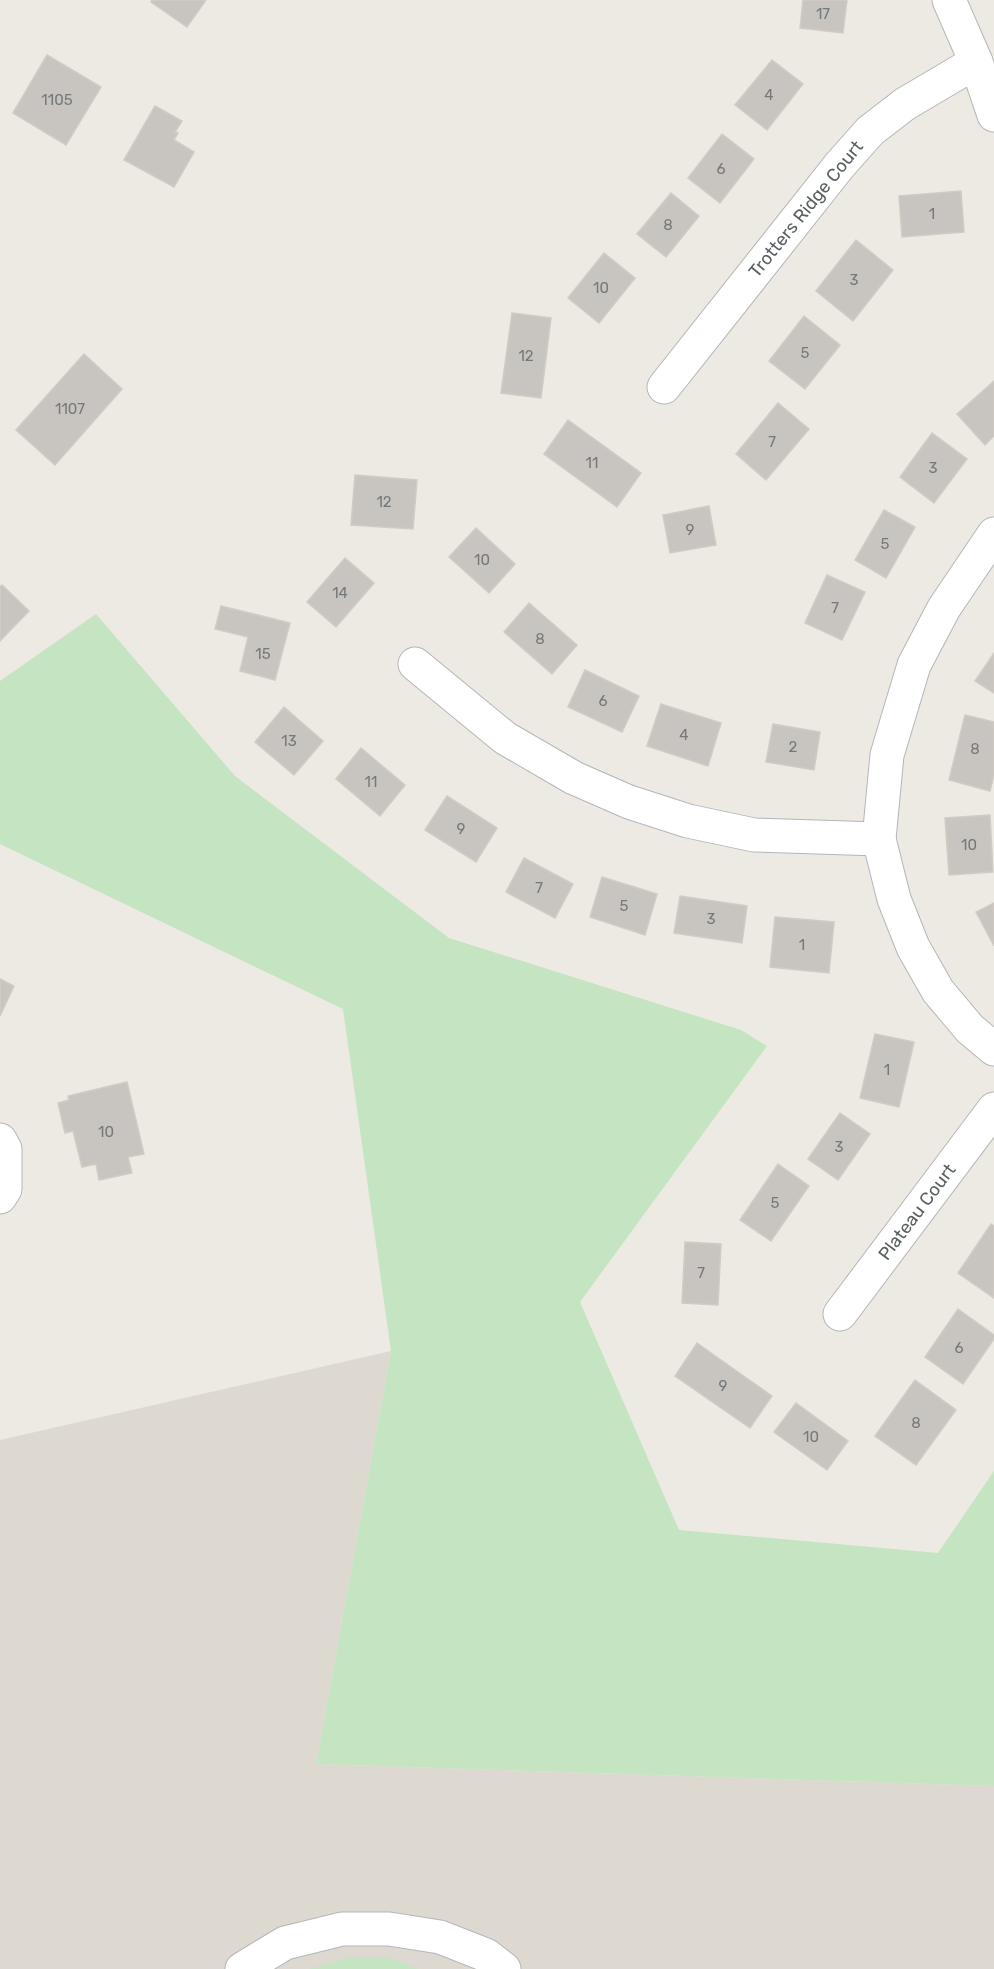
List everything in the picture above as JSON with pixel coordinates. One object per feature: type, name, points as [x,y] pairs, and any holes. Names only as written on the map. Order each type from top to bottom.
[{"type":"street","points":[[949,0],[976,62],[994,115]]},
{"type":"street","name":"Trotters Ridge Court","points":[[664,387],[839,166],[870,131],[905,104],[976,62]]},
{"type":"street","points":[[994,534],[945,608],[914,665],[887,754],[879,839],[894,899],[913,947],[938,991],[970,1029],[994,1049]]},
{"type":"street","points":[[415,664],[505,738],[574,778],[629,802],[688,821],[754,835],[879,839]]},
{"type":"street","name":"Plateau Court","points":[[840,1314],[994,1109]]},
{"type":"street","points":[[0,1140],[5,1149],[5,1189],[0,1197]]},
{"type":"street","points":[[242,1969],[285,1943],[342,1929],[389,1929],[440,1937],[495,1962],[531,1969]]},
{"type":"shaded area","points":[[391,1351],[316,1764],[994,1786],[994,1969],[0,1969],[0,1440]]},
{"type":"green space","points":[[96,614],[235,776],[449,938],[741,1030],[767,1046],[580,1302],[679,1530],[938,1553],[994,1471],[994,1786],[316,1764],[391,1351],[343,1009],[0,844],[0,681]]},
{"type":"green space","points":[[351,1957],[387,1957],[418,1969],[309,1969]]},
{"type":"building","points":[[152,0],[206,0],[187,27],[151,2]]},
{"type":"building","points":[[803,0],[847,0],[843,33],[800,28]]},
{"type":"building","points":[[47,55],[101,87],[66,145],[13,113]]},
{"type":"building","points":[[772,60],[803,84],[767,130],[735,105]]},
{"type":"building","points":[[155,106],[182,121],[175,132],[178,133],[174,140],[194,152],[174,187],[124,160]]},
{"type":"building","points":[[722,134],[754,159],[720,203],[688,178]]},
{"type":"building","points":[[961,191],[964,232],[902,237],[899,196]]},
{"type":"building","points":[[671,193],[699,216],[666,257],[637,234]]},
{"type":"building","points":[[856,240],[893,270],[853,321],[816,291]]},
{"type":"building","points":[[604,253],[635,278],[599,323],[568,298]]},
{"type":"building","points":[[512,313],[551,318],[541,398],[501,393]]},
{"type":"building","points":[[804,316],[840,345],[805,389],[769,361]]},
{"type":"building","points":[[84,354],[122,389],[55,465],[16,430]]},
{"type":"building","points":[[994,381],[994,436],[985,445],[957,414]]},
{"type":"building","points":[[778,403],[809,429],[766,480],[736,454]]},
{"type":"building","points":[[568,420],[641,473],[617,507],[544,454]]},
{"type":"building","points":[[932,433],[967,459],[934,503],[900,477]]},
{"type":"building","points":[[355,475],[417,480],[413,529],[351,525]]},
{"type":"building","points":[[709,506],[716,545],[670,553],[663,515]]},
{"type":"building","points":[[884,510],[915,527],[886,578],[855,560]]},
{"type":"building","points":[[476,528],[515,564],[489,593],[449,557]]},
{"type":"building","points":[[345,558],[374,583],[336,627],[307,602]]},
{"type":"building","points":[[827,575],[865,592],[842,640],[805,623]]},
{"type":"building","points":[[2,585],[29,611],[0,641],[0,587]]},
{"type":"building","points":[[529,603],[577,645],[552,674],[504,632]]},
{"type":"building","points":[[221,606],[290,623],[275,680],[240,671],[248,637],[215,629]]},
{"type":"building","points":[[994,653],[994,693],[975,681]]},
{"type":"building","points":[[585,670],[639,696],[622,732],[568,707]]},
{"type":"building","points":[[661,704],[721,723],[708,766],[647,746]]},
{"type":"building","points":[[284,707],[323,741],[294,775],[255,742]]},
{"type":"building","points":[[965,715],[994,722],[994,775],[990,791],[949,780]]},
{"type":"building","points":[[773,724],[820,732],[814,770],[766,762]]},
{"type":"building","points":[[361,748],[405,785],[380,816],[336,779]]},
{"type":"building","points":[[447,796],[497,828],[476,862],[425,830]]},
{"type":"building","points":[[990,815],[993,872],[949,875],[945,818]]},
{"type":"building","points":[[524,858],[573,884],[555,918],[506,892]]},
{"type":"building","points":[[602,877],[657,894],[645,935],[590,917]]},
{"type":"building","points":[[680,896],[747,906],[742,943],[674,933]]},
{"type":"building","points":[[994,903],[994,946],[976,912]]},
{"type":"building","points":[[775,917],[834,922],[829,973],[770,967]]},
{"type":"building","points":[[0,979],[14,986],[0,1016]]},
{"type":"building","points":[[875,1034],[914,1042],[899,1107],[860,1098]]},
{"type":"building","points":[[127,1082],[144,1154],[128,1157],[132,1173],[99,1180],[96,1164],[82,1167],[73,1131],[65,1133],[58,1103],[69,1100],[68,1096]]},
{"type":"building","points":[[840,1113],[870,1134],[838,1180],[808,1159]]},
{"type":"building","points":[[778,1164],[809,1186],[771,1241],[740,1220]]},
{"type":"building","points":[[991,1224],[994,1226],[994,1298],[958,1273]]},
{"type":"building","points":[[685,1242],[721,1244],[718,1305],[682,1303]]},
{"type":"building","points":[[958,1309],[994,1335],[994,1339],[963,1384],[925,1357]]},
{"type":"building","points":[[697,1343],[772,1396],[750,1428],[675,1376]]},
{"type":"building","points":[[915,1380],[956,1410],[916,1465],[875,1436]]},
{"type":"building","points":[[796,1403],[848,1441],[827,1470],[774,1432]]}]
